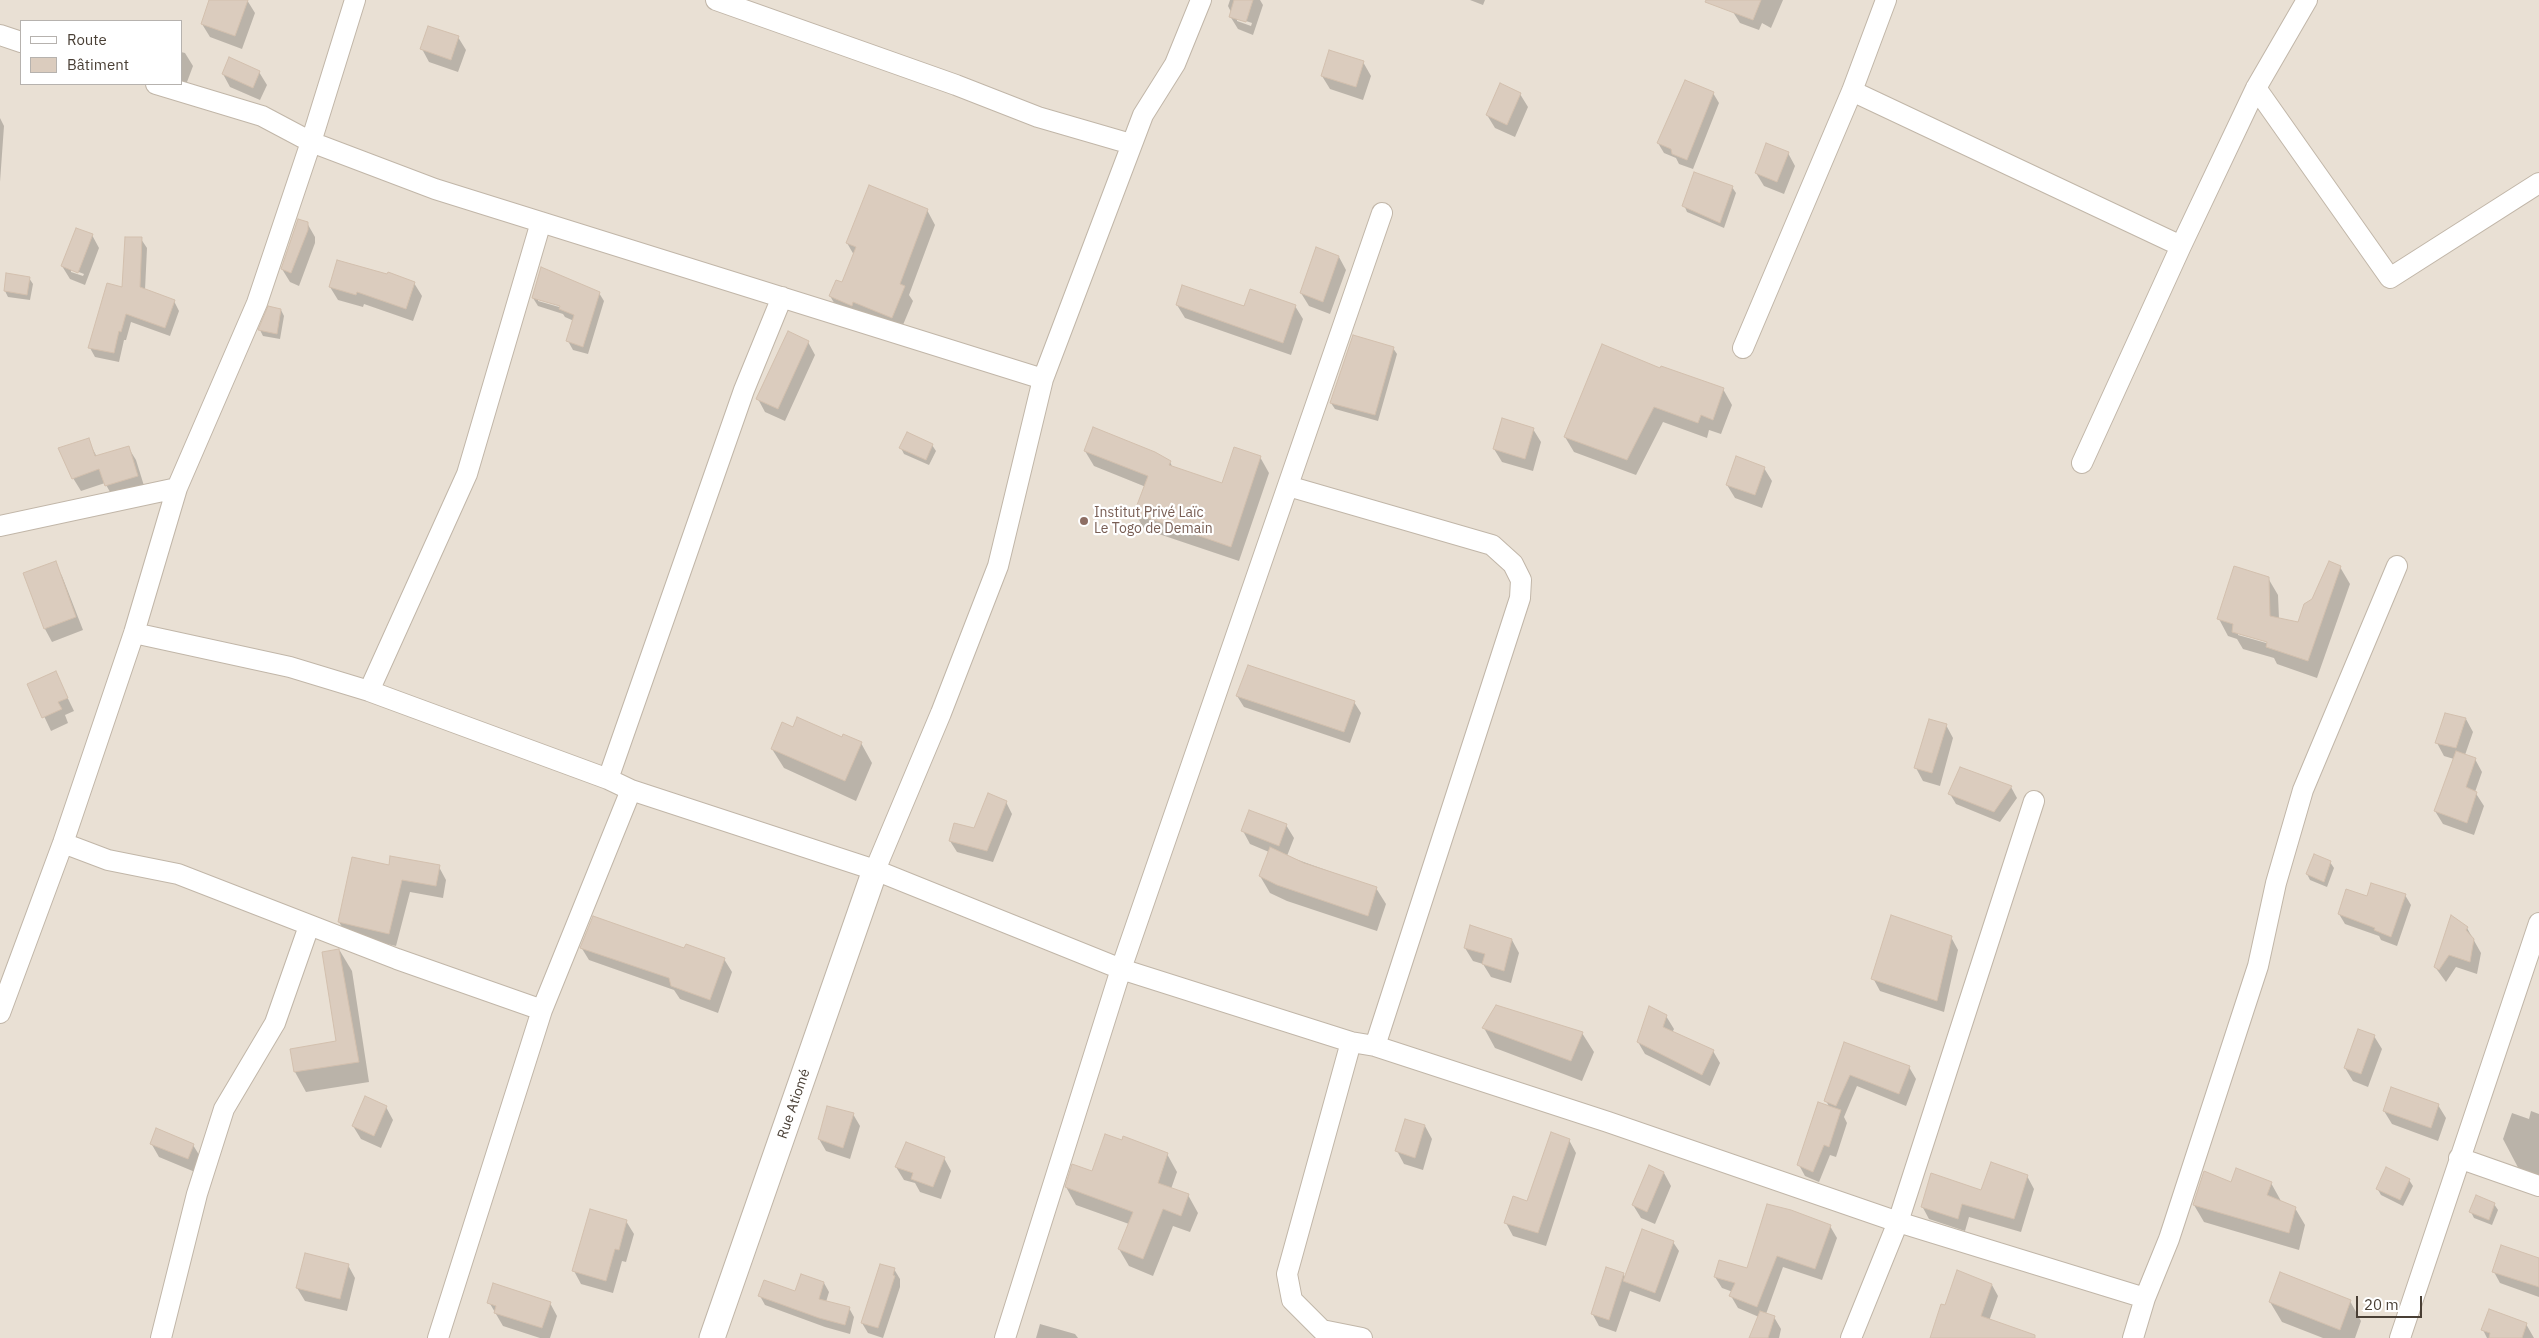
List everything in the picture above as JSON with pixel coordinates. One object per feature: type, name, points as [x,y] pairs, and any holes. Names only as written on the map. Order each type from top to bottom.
[{"type":"street","points":[[0,1010],[63,843],[134,633],[177,488],[257,303],[356,0]]},
{"type":"street","points":[[716,0],[956,84],[1038,117],[1131,144]]},
{"type":"street","points":[[875,870],[941,713],[998,566],[1043,379],[1131,144],[1143,115],[1176,64],[1201,0]]},
{"type":"street","points":[[1743,348],[1852,91],[1886,0]]},
{"type":"street","points":[[2082,463],[2181,246],[2256,88],[2307,0]]},
{"type":"street","points":[[0,35],[20,42]]},
{"type":"street","points":[[159,85],[262,116],[311,142],[435,189],[1043,379]]},
{"type":"street","points":[[2256,88],[2390,278],[2539,184]]},
{"type":"street","points":[[1852,91],[2181,246]]},
{"type":"street","points":[[1005,1338],[1120,969],[1382,213]]},
{"type":"street","points":[[369,692],[468,474],[541,222]]},
{"type":"street","points":[[608,779],[744,390],[782,297]]},
{"type":"street","points":[[1288,486],[1492,545],[1513,564],[1521,580],[1520,598],[1375,1046]]},
{"type":"street","points":[[0,526],[177,488]]},
{"type":"street","points":[[2133,1338],[2145,1298],[2169,1239],[2258,966],[2276,883],[2303,790],[2396,566]]},
{"type":"street","points":[[134,633],[290,668],[369,692],[608,779],[631,790],[875,870],[1120,969],[1351,1042],[1375,1046],[1599,1119],[1898,1222],[2145,1298]]},
{"type":"street","points":[[438,1338],[542,1010],[631,790]]},
{"type":"street","points":[[1851,1338],[1898,1222],[2034,801]]},
{"type":"street","points":[[63,843],[108,860],[178,874],[309,926],[343,936],[397,959],[542,1010]]},
{"type":"street","name":"Rue Atiomé","points":[[712,1338],[875,870]]},
{"type":"street","points":[[2400,1338],[2539,923]]},
{"type":"street","points":[[160,1338],[197,1194],[224,1109],[274,1023],[309,926]]},
{"type":"street","points":[[1351,1042],[1287,1274],[1292,1300],[1319,1334],[1362,1338]]},
{"type":"street","points":[[2459,1158],[2539,1186]]},
{"type":"shaded area","points":[[0,0],[2539,0],[2539,1338],[0,1338]]},
{"type":"building","points":[[209,0],[248,0],[235,36],[201,24]]},
{"type":"building","points":[[1234,0],[1253,0],[1246,22],[1229,17]]},
{"type":"building","points":[[1706,0],[1761,0],[1753,20],[1705,2]]},
{"type":"building","points":[[428,26],[459,36],[451,60],[420,49]]},
{"type":"building","points":[[1329,50],[1364,61],[1356,87],[1321,76]]},
{"type":"building","points":[[229,57],[260,71],[253,88],[222,74]]},
{"type":"building","points":[[1685,80],[1714,92],[1687,160],[1672,154],[1671,149],[1657,143]]},
{"type":"building","points":[[1500,83],[1521,93],[1507,125],[1486,115]]},
{"type":"building","points":[[1766,143],[1789,152],[1777,182],[1755,173]]},
{"type":"building","points":[[1694,172],[1733,186],[1720,223],[1682,206]]},
{"type":"building","points":[[869,185],[928,209],[900,284],[905,286],[892,318],[853,302],[852,306],[829,296],[836,280],[842,282],[856,247],[846,243]]},
{"type":"building","points":[[298,219],[308,222],[308,230],[291,273],[281,269]]},
{"type":"building","points":[[76,228],[93,234],[78,273],[61,266]]},
{"type":"building","points":[[125,237],[142,237],[140,287],[175,300],[165,328],[126,314],[121,332],[119,331],[114,353],[88,348],[107,283],[122,287]]},
{"type":"building","points":[[1316,247],[1339,256],[1323,302],[1300,293]]},
{"type":"building","points":[[337,260],[387,274],[388,272],[415,282],[406,309],[357,292],[356,295],[329,287]]},
{"type":"building","points":[[541,267],[600,292],[583,347],[566,341],[574,315],[559,309],[560,306],[532,298]]},
{"type":"building","points":[[6,273],[30,277],[27,295],[4,291]]},
{"type":"building","points":[[1182,285],[1244,306],[1250,289],[1296,305],[1283,343],[1176,305]]},
{"type":"building","points":[[268,306],[281,309],[277,334],[258,330]]},
{"type":"building","points":[[788,331],[809,341],[778,409],[756,399]]},
{"type":"building","points":[[1353,335],[1394,347],[1375,415],[1330,403]]},
{"type":"building","points":[[1602,344],[1660,368],[1661,366],[1724,388],[1713,420],[1701,415],[1698,423],[1654,407],[1627,460],[1564,437]]},
{"type":"building","points":[[1502,418],[1534,428],[1525,459],[1493,449]]},
{"type":"building","points":[[1093,427],[1155,452],[1171,461],[1169,465],[1222,483],[1234,447],[1261,456],[1231,547],[1134,513],[1148,476],[1084,451]]},
{"type":"building","points":[[907,432],[933,444],[926,460],[899,448]]},
{"type":"building","points":[[89,438],[95,456],[129,446],[138,476],[105,486],[99,469],[72,479],[58,448]]},
{"type":"building","points":[[1736,456],[1765,467],[1755,495],[1726,485]]},
{"type":"building","points":[[56,561],[76,617],[44,629],[23,573]]},
{"type":"building","points":[[2329,561],[2341,566],[2308,661],[2266,647],[2267,642],[2232,632],[2233,624],[2217,619],[2234,566],[2269,577],[2270,616],[2298,622],[2304,604],[2312,599]]},
{"type":"building","points":[[1248,665],[1355,701],[1344,732],[1236,696]]},
{"type":"building","points":[[56,671],[68,698],[58,702],[62,709],[42,718],[27,684]]},
{"type":"building","points":[[2445,713],[2466,718],[2456,748],[2435,743]]},
{"type":"building","points":[[797,717],[842,737],[843,734],[862,742],[845,781],[771,749],[782,722],[793,727]]},
{"type":"building","points":[[1929,719],[1947,724],[1932,773],[1914,768]]},
{"type":"building","points":[[2456,751],[2476,758],[2466,787],[2477,792],[2467,823],[2434,811]]},
{"type":"building","points":[[1960,767],[2012,786],[1994,812],[1948,794]]},
{"type":"building","points":[[988,793],[1007,801],[987,851],[949,841],[954,823],[974,828]]},
{"type":"building","points":[[1249,810],[1287,824],[1279,846],[1241,831]]},
{"type":"building","points":[[1270,847],[1304,863],[1377,887],[1368,916],[1277,885],[1259,876]]},
{"type":"building","points":[[2314,854],[2331,861],[2324,882],[2306,874]]},
{"type":"building","points":[[390,856],[440,865],[436,886],[402,880],[389,934],[338,922],[352,857],[389,865]]},
{"type":"building","points":[[2371,883],[2406,894],[2391,937],[2374,930],[2375,928],[2338,914],[2346,889],[2367,896]]},
{"type":"building","points":[[1891,915],[1952,936],[1937,1001],[1871,979]]},
{"type":"building","points":[[2451,915],[2468,927],[2466,930],[2474,939],[2470,962],[2449,955],[2439,970],[2434,967]]},
{"type":"building","points":[[593,916],[684,948],[686,944],[725,958],[710,1000],[671,986],[669,978],[580,948]]},
{"type":"building","points":[[1470,925],[1512,939],[1504,971],[1482,964],[1485,954],[1464,948]]},
{"type":"building","points":[[339,949],[359,1062],[294,1072],[290,1049],[336,1041],[322,952]]},
{"type":"building","points":[[1496,1005],[1583,1032],[1571,1061],[1482,1028]]},
{"type":"building","points":[[1649,1006],[1667,1015],[1663,1027],[1714,1050],[1702,1075],[1637,1042]]},
{"type":"building","points":[[2358,1029],[2375,1035],[2361,1074],[2344,1068]]},
{"type":"building","points":[[1844,1042],[1910,1066],[1899,1094],[1850,1075],[1836,1106],[1824,1101]]},
{"type":"building","points":[[2391,1087],[2439,1104],[2431,1128],[2383,1111]]},
{"type":"building","points":[[365,1096],[387,1106],[374,1136],[352,1126]]},
{"type":"building","points":[[1818,1102],[1841,1110],[1829,1147],[1824,1145],[1813,1172],[1797,1165]]},
{"type":"building","points":[[827,1106],[854,1113],[843,1148],[818,1139]]},
{"type":"building","points":[[1405,1119],[1425,1125],[1415,1158],[1395,1151]]},
{"type":"building","points":[[156,1128],[194,1144],[188,1159],[150,1144]]},
{"type":"building","points":[[1551,1132],[1570,1139],[1538,1233],[1504,1223],[1513,1196],[1527,1201]]},
{"type":"building","points":[[1105,1134],[1122,1140],[1123,1136],[1168,1153],[1158,1183],[1189,1194],[1181,1216],[1163,1209],[1143,1259],[1118,1249],[1133,1212],[1065,1187],[1072,1164],[1092,1171]]},
{"type":"building","points":[[906,1142],[945,1157],[933,1187],[911,1179],[913,1173],[895,1167]]},
{"type":"building","points":[[1991,1162],[2028,1175],[2014,1219],[1962,1204],[1958,1219],[1921,1207],[1931,1173],[1981,1190]]},
{"type":"building","points":[[1649,1165],[1664,1172],[1647,1212],[1632,1205]]},
{"type":"building","points":[[2386,1167],[2410,1179],[2400,1200],[2376,1189]]},
{"type":"building","points":[[2236,1168],[2272,1182],[2267,1195],[2296,1207],[2289,1233],[2193,1205],[2204,1171],[2231,1182]]},
{"type":"building","points":[[2476,1195],[2495,1203],[2489,1220],[2469,1212]]},
{"type":"building","points":[[1767,1204],[1791,1210],[1831,1225],[1815,1269],[1777,1256],[1757,1307],[1729,1296],[1735,1283],[1714,1277],[1719,1260],[1747,1268]]},
{"type":"building","points":[[590,1209],[627,1220],[619,1250],[615,1249],[606,1281],[572,1271]]},
{"type":"building","points":[[1642,1229],[1674,1241],[1655,1293],[1623,1281]]},
{"type":"building","points":[[2501,1245],[2539,1258],[2539,1287],[2492,1272]]},
{"type":"building","points":[[305,1253],[349,1264],[340,1299],[296,1288]]},
{"type":"building","points":[[880,1264],[895,1268],[893,1275],[895,1276],[878,1328],[861,1323]]},
{"type":"building","points":[[1606,1267],[1624,1273],[1609,1320],[1591,1314]]},
{"type":"building","points":[[1957,1270],[1992,1284],[1981,1316],[2035,1335],[2035,1338],[1930,1338],[1941,1304],[1945,1305]]},
{"type":"building","points":[[2280,1272],[2351,1300],[2340,1330],[2269,1302]]},
{"type":"building","points":[[801,1274],[824,1282],[819,1299],[850,1307],[845,1325],[819,1318],[758,1296],[764,1280],[795,1291]]},
{"type":"building","points":[[493,1283],[551,1302],[542,1328],[494,1313],[496,1306],[487,1303]]},
{"type":"building","points":[[2489,1309],[2527,1323],[2522,1338],[2489,1338],[2490,1333],[2481,1330]]},
{"type":"building","points":[[1760,1311],[1775,1316],[1768,1338],[1749,1338]]},
{"type":"place","name":"Institut Privé Laïc Le Togo de Demain","points":[[1084,521]]}]
